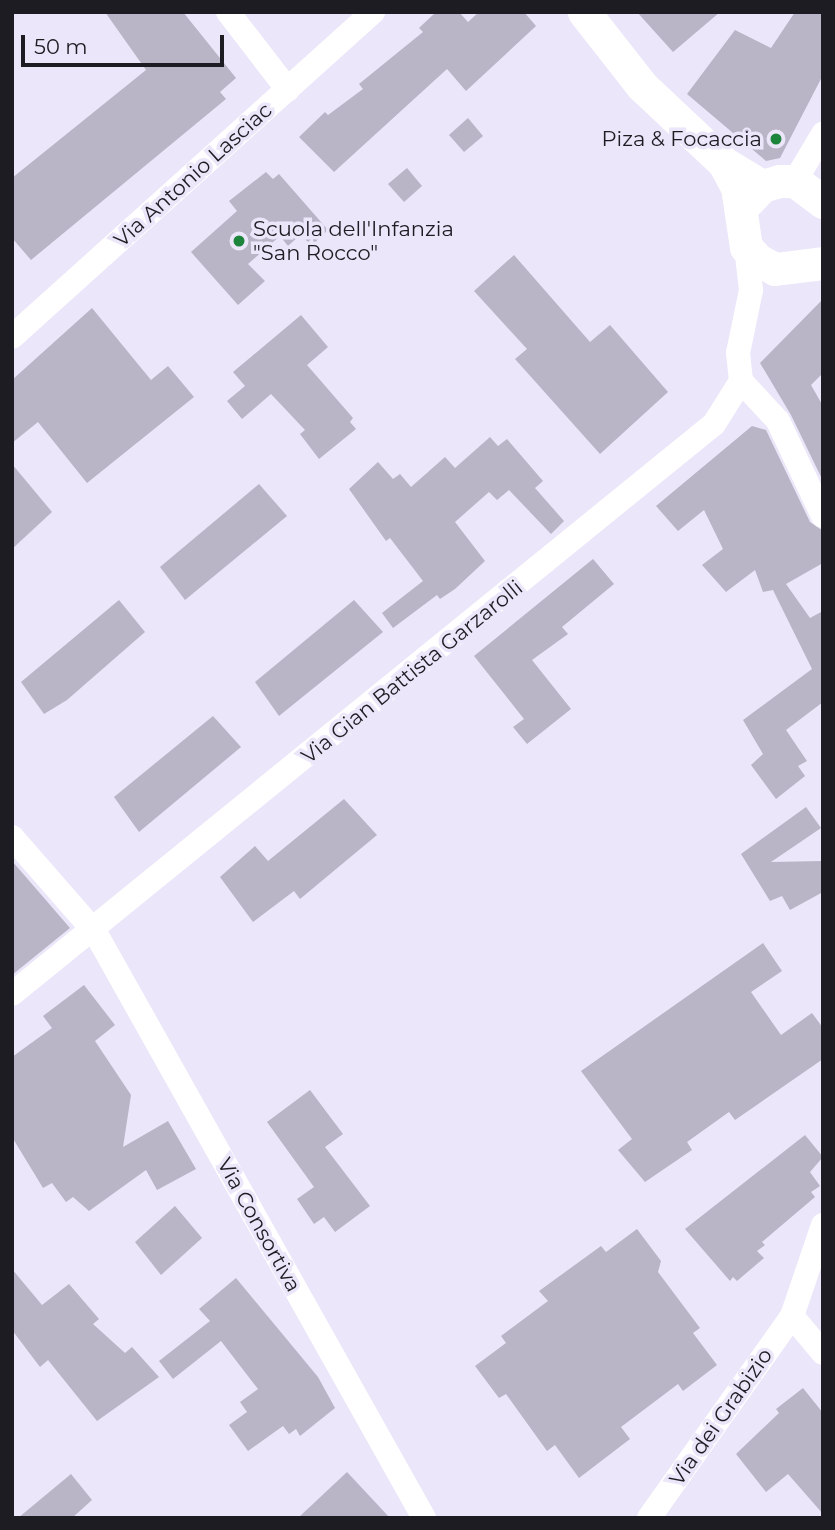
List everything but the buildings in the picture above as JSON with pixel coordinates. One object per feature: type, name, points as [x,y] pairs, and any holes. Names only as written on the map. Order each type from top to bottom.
[{"type":"main road","points":[[583,12],[642,86],[724,163],[752,199]]},
{"type":"main road","points":[[752,199],[810,191]]},
{"type":"main road","points":[[752,199],[741,231],[746,247],[775,268],[811,261]]},
{"type":"street","points":[[228,12],[288,89]]},
{"type":"street","name":"Via Antonio Lasciac","points":[[12,337],[373,12]]},
{"type":"street","points":[[810,191],[819,143]]},
{"type":"street","points":[[746,247],[752,278],[750,312],[738,353],[741,381],[778,421],[823,516]]},
{"type":"street","points":[[750,312],[769,286],[811,261]]},
{"type":"street","name":"Via Gian Battista Garzarolli","points":[[12,994],[95,932],[714,424],[741,381]]},
{"type":"street","name":"Via Consortiva","points":[[12,837],[95,932],[424,1518]]},
{"type":"street","name":"Via dei Grabizio","points":[[649,1518],[792,1317],[823,1225]]},
{"type":"street","points":[[792,1317],[823,1353]]},
{"type":"place","name":"Piza & Focaccia","points":[[776,139]]},
{"type":"place","name":"Scuola dell'Infanzia \"San Rocco\"","points":[[239,241]]}]
